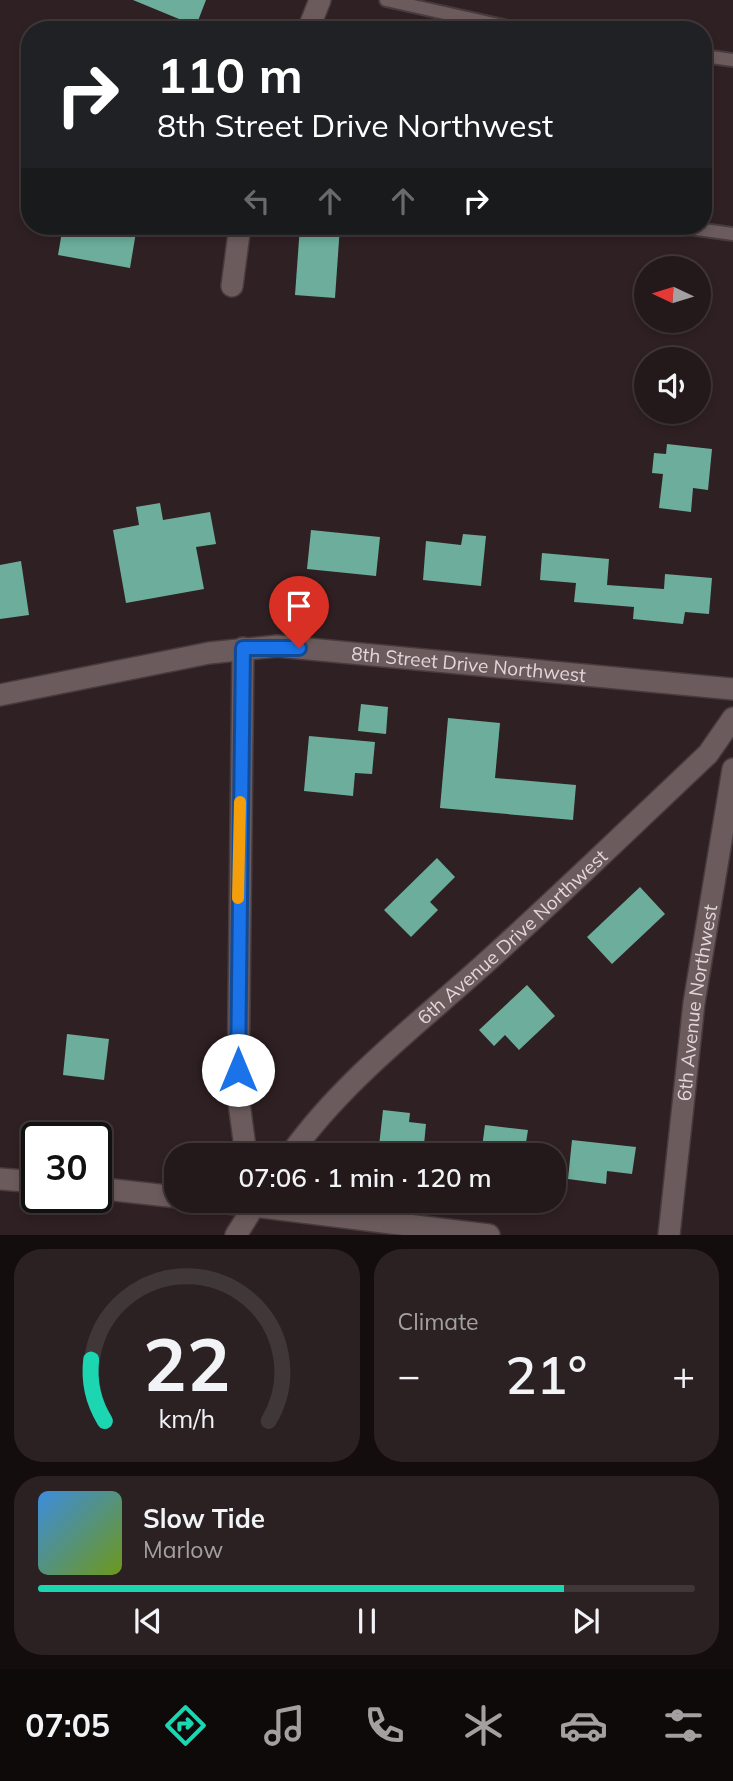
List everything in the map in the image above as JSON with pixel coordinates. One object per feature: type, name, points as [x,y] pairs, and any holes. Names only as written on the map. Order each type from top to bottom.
[{"type":"street","points":[[312,21],[320,0]]},
{"type":"street","points":[[232,286],[239,235]]},
{"type":"street","points":[[243,648],[238,1095],[244,1143]]},
{"type":"street","name":"8th Street Drive Northwest","points":[[0,695],[243,648],[314,649],[733,689]]},
{"type":"street","name":"6th Avenue Drive Northwest","points":[[298,1143],[314,1121],[402,1036],[491,958],[708,754],[733,718]]},
{"type":"street","name":"6th Avenue Northwest","points":[[669,1235],[694,1003],[733,769]]},
{"type":"street","points":[[0,1179],[21,1181]]},
{"type":"street","points":[[112,1190],[164,1196]]},
{"type":"street","points":[[236,1235],[248,1213]]},
{"type":"street","points":[[327,1213],[489,1235]]},
{"type":"lane","points":[[386,0],[480,21]]},
{"type":"lane","points":[[712,57],[733,60]]},
{"type":"lane","points":[[712,231],[733,234]]},
{"type":"building","points":[[133,0],[206,0],[198,21],[184,21]]},
{"type":"building","points":[[61,235],[136,235],[130,268],[58,255]]},
{"type":"building","points":[[299,235],[339,235],[335,298],[295,295]]},
{"type":"building","points":[[667,444],[712,449],[708,490],[693,488],[691,512],[659,508],[663,474],[652,473],[654,453],[666,454]]},
{"type":"building","points":[[160,503],[163,520],[210,512],[216,544],[196,547],[204,589],[126,603],[113,530],[139,525],[136,507]]},
{"type":"building","points":[[311,530],[380,537],[376,576],[307,569]]},
{"type":"building","points":[[463,534],[486,536],[481,586],[423,580],[426,541],[461,545]]},
{"type":"building","points":[[542,553],[609,559],[607,585],[664,589],[665,574],[712,578],[709,614],[685,612],[683,624],[633,619],[634,607],[574,602],[576,583],[540,580]]},
{"type":"building","points":[[21,561],[29,615],[0,619],[0,565]]},
{"type":"building","points":[[361,704],[388,707],[386,734],[358,731]]},
{"type":"building","points":[[448,718],[500,723],[495,778],[576,785],[573,820],[440,808]]},
{"type":"building","points":[[309,736],[375,742],[372,774],[355,773],[353,796],[304,791]]},
{"type":"building","points":[[437,858],[455,877],[430,902],[438,910],[411,937],[384,910]]},
{"type":"building","points":[[640,887],[665,914],[612,964],[587,937]]},
{"type":"building","points":[[527,985],[555,1016],[519,1050],[505,1035],[494,1046],[479,1030]]},
{"type":"building","points":[[67,1034],[109,1039],[104,1080],[63,1075]]},
{"type":"building","points":[[383,1110],[410,1113],[409,1122],[426,1124],[424,1143],[379,1143]]},
{"type":"building","points":[[485,1125],[528,1130],[526,1143],[483,1143]]},
{"type":"building","points":[[572,1140],[636,1147],[632,1174],[607,1171],[606,1184],[568,1179]]},
{"type":"slow traffic","points":[[238,898],[240,802]]},
{"type":"route","points":[[238,1070],[243,648],[299,648]]}]
